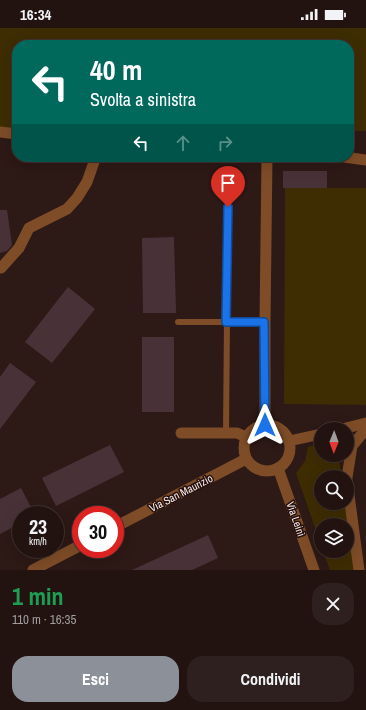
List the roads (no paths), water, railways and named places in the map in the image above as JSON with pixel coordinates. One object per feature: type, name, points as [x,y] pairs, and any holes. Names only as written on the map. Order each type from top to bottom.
[{"type":"street","points":[[0,132],[12,133]]},
{"type":"street","points":[[354,158],[366,160]]},
{"type":"street","points":[[1,268],[19,248],[29,228],[67,209],[77,198],[86,182],[94,162]]},
{"type":"street","points":[[265,425],[264,322],[267,162]]},
{"type":"street","points":[[354,426],[366,423]]},
{"type":"street","points":[[265,425],[273,425],[280,429],[286,434],[289,441],[290,449],[284,464],[271,471],[257,469],[251,465],[246,459],[244,452],[246,437],[250,431],[257,426],[265,425]]},
{"type":"street","points":[[348,470],[352,446],[366,429]]},
{"type":"street","points":[[181,433],[237,433],[246,437]]},
{"type":"street","points":[[289,441],[314,436]]},
{"type":"street","name":"Via San Maurizio","points":[[124,523],[246,459]]},
{"type":"street","name":"Via Leinì","points":[[278,468],[314,570]]},
{"type":"street","points":[[351,510],[359,570]]},
{"type":"street","points":[[33,570],[72,550]]},
{"type":"lane","points":[[226,433],[228,207]]},
{"type":"lane","points":[[178,322],[264,322]]}]
